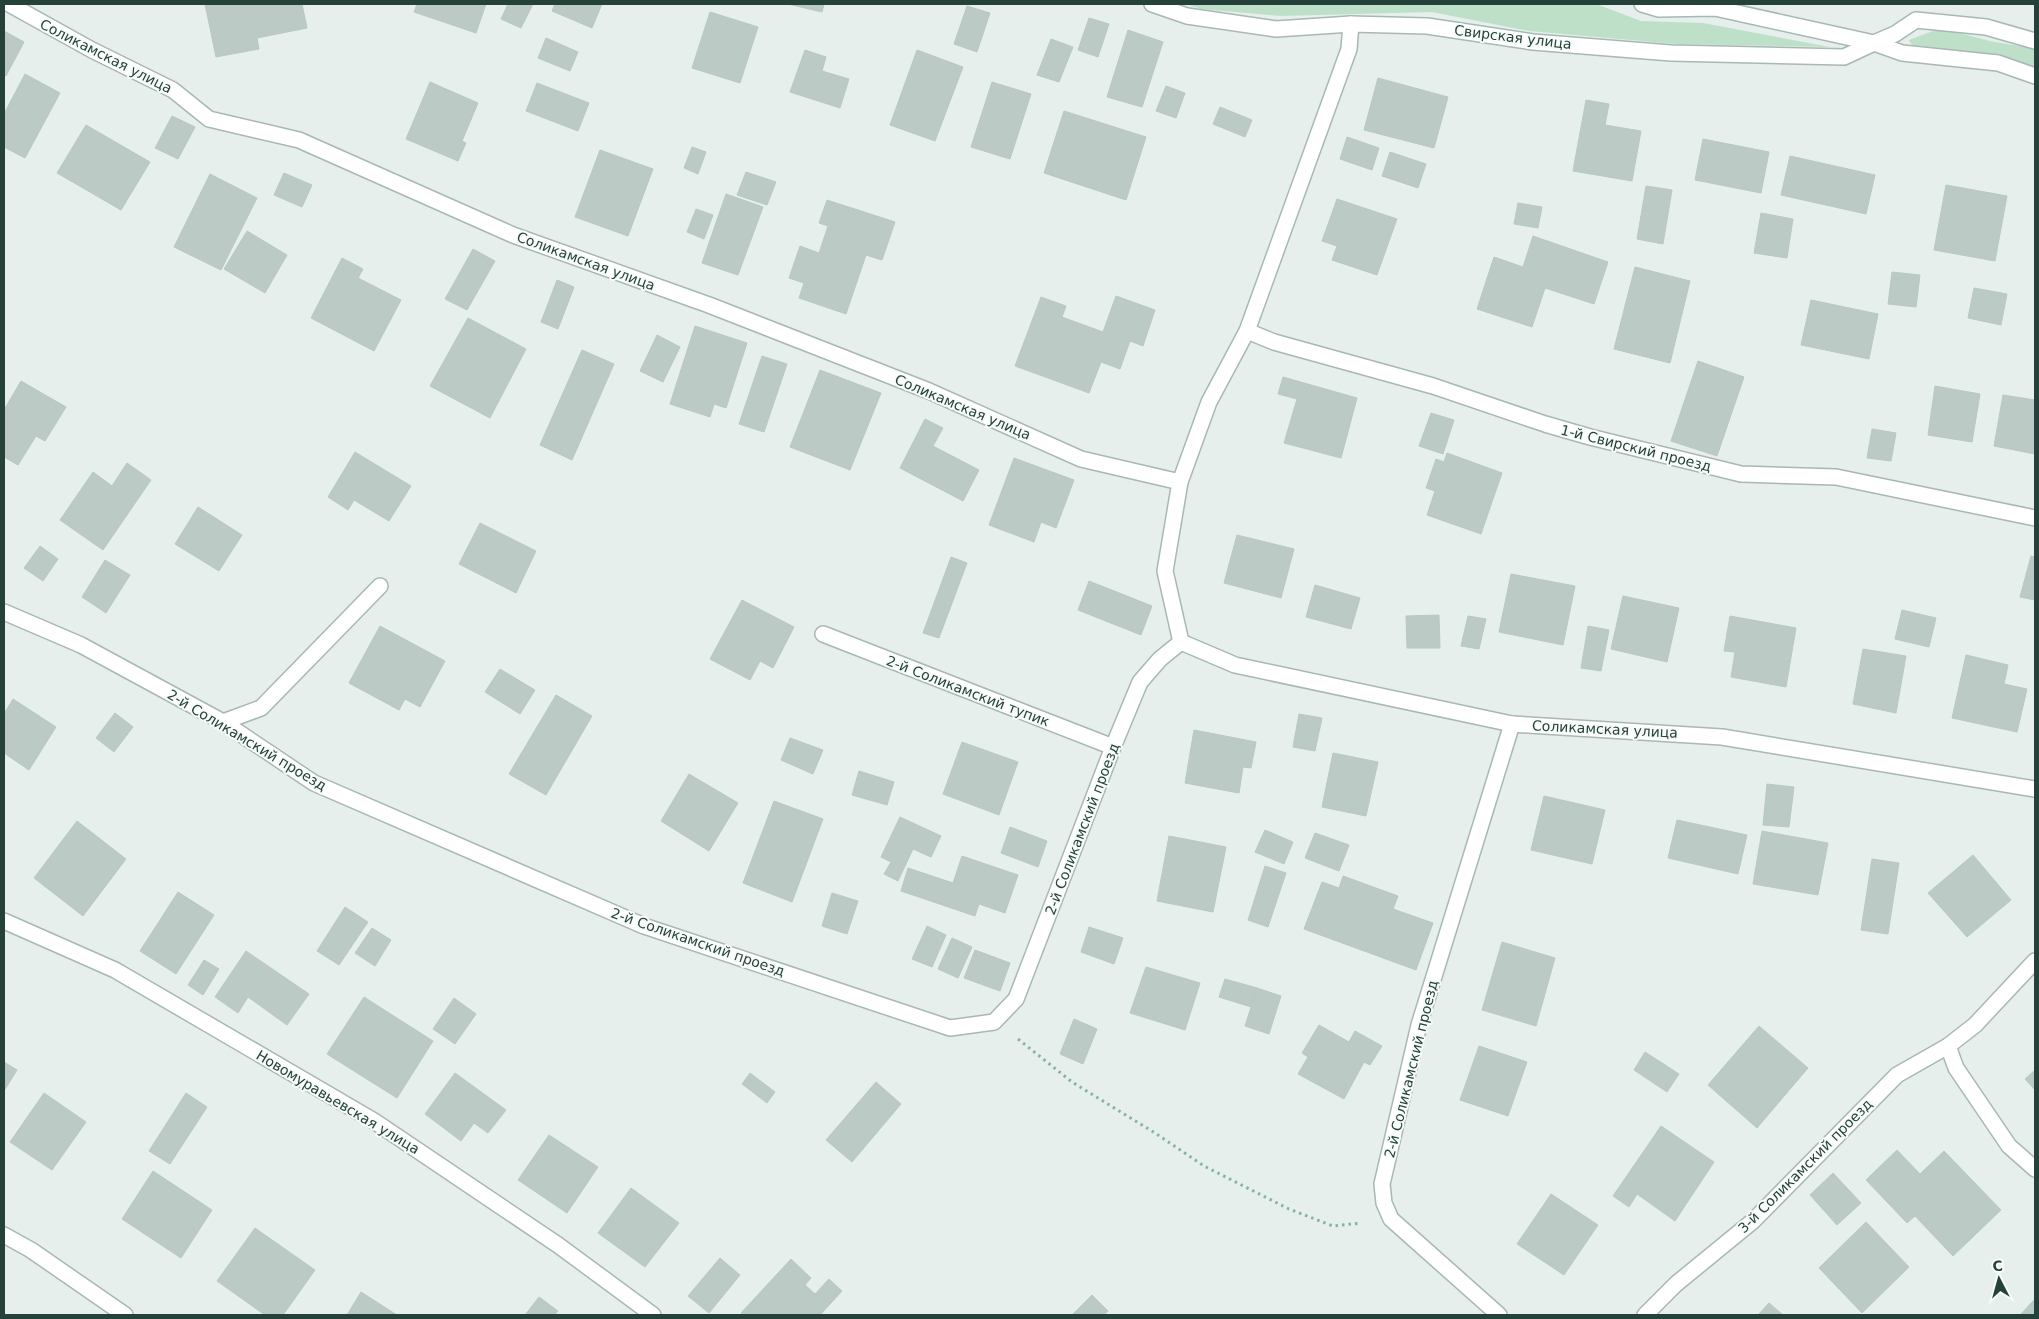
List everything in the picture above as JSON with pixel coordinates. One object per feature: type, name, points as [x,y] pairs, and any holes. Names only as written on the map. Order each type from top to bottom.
[{"type":"street","name":"Соликамская улица","points":[[9,4],[92,50],[173,90],[209,119],[299,140],[513,235],[709,304],[911,384],[1082,459],[1180,482]]},
{"type":"street","name":"Свирская улица","points":[[1152,4],[1187,16],[1276,29],[1351,24],[1427,26],[1533,42],[1671,53],[1844,57],[1895,34],[1916,20],[1986,28],[2035,41]]},
{"type":"street","points":[[1642,4],[1659,8],[1715,8],[1874,43],[1902,53],[1998,63],[2035,76]]},
{"type":"street","points":[[1181,642],[1165,571],[1180,482],[1209,402],[1247,331],[1349,49],[1351,24]]},
{"type":"street","name":"1-й Свирский проезд","points":[[1247,331],[1274,342],[1433,386],[1581,435],[1732,472],[1742,474],[1836,476],[2035,518]]},
{"type":"street","points":[[223,722],[261,708],[380,586]]},
{"type":"street","name":"2-й Соликамский проезд","points":[[4,612],[81,645],[223,722],[314,783],[644,926],[950,1028],[994,1022],[1016,999],[1140,682],[1160,659],[1181,642]]},
{"type":"street","name":"2-й Соликамский тупик","points":[[823,634],[1113,747]]},
{"type":"street","name":"Соликамская улица","points":[[1181,642],[1234,666],[1512,724],[1722,736],[2035,789]]},
{"type":"street","name":"2-й Соликамский проезд","points":[[1391,1219],[1384,1203],[1382,1184],[1419,1025],[1512,724]]},
{"type":"street","name":"Новомуравьевская улица","points":[[4,921],[115,970],[374,1121],[558,1245],[653,1315]]},
{"type":"street","name":"3-й Соликамский проезд","points":[[1645,1315],[1676,1284],[1752,1221],[1897,1075],[1948,1046],[1975,1025],[2035,961]]},
{"type":"street","points":[[1948,1046],[1956,1068],[2009,1146],[2035,1169]]},
{"type":"street","points":[[1391,1219],[1499,1315]]},
{"type":"street","points":[[4,1235],[31,1250],[125,1315]]},
{"type":"path","points":[[994,1022],[1072,1082],[1155,1133],[1204,1166],[1289,1208],[1333,1226],[1391,1219]]},
{"type":"green space","points":[[1187,4],[1596,4],[1641,21],[1703,23],[1830,47],[1676,44],[1529,31],[1432,12],[1281,16],[1201,9]]},
{"type":"green space","points":[[1941,28],[1990,41],[2035,49],[2035,67],[1988,55],[1913,47],[1909,40]]},
{"type":"building","points":[[205,4],[302,4],[307,28],[257,38],[259,49],[216,57]]},
{"type":"building","points":[[417,4],[486,4],[476,33],[414,12]]},
{"type":"building","points":[[508,4],[533,4],[521,28],[501,19]]},
{"type":"building","points":[[555,4],[602,4],[592,28],[552,11]]},
{"type":"building","points":[[788,4],[824,4],[822,12]]},
{"type":"building","points":[[967,6],[990,13],[977,52],[954,44]]},
{"type":"building","points":[[710,12],[758,27],[740,83],[692,68]]},
{"type":"building","points":[[1089,18],[1109,24],[1098,57],[1078,50]]},
{"type":"building","points":[[1128,30],[1163,42],[1142,107],[1107,97]]},
{"type":"building","points":[[4,31],[24,42],[6,76],[4,74]]},
{"type":"building","points":[[546,38],[578,52],[570,71],[538,58]]},
{"type":"building","points":[[1051,39],[1073,47],[1059,82],[1037,75]]},
{"type":"building","points":[[805,50],[826,57],[822,71],[849,79],[840,108],[790,92]]},
{"type":"building","points":[[917,50],[963,67],[935,141],[890,125]]},
{"type":"building","points":[[25,74],[60,93],[25,158],[4,147],[4,114]]},
{"type":"building","points":[[1378,78],[1448,97],[1434,148],[1364,130]]},
{"type":"building","points":[[430,82],[478,103],[462,141],[466,143],[458,161],[406,139]]},
{"type":"building","points":[[992,82],[1031,94],[1010,159],[971,147]]},
{"type":"building","points":[[537,83],[589,103],[578,131],[526,111]]},
{"type":"building","points":[[1166,86],[1185,93],[1176,118],[1156,111]]},
{"type":"building","points":[[1586,100],[1609,104],[1605,125],[1641,131],[1632,181],[1573,171]]},
{"type":"building","points":[[1220,107],[1252,120],[1245,137],[1213,124]]},
{"type":"building","points":[[1064,111],[1146,137],[1126,200],[1044,173]]},
{"type":"building","points":[[172,116],[195,127],[178,159],[155,148]]},
{"type":"building","points":[[86,125],[150,162],[121,210],[57,173]]},
{"type":"building","points":[[1347,137],[1379,148],[1372,170],[1340,159]]},
{"type":"building","points":[[1703,139],[1769,152],[1761,193],[1695,180]]},
{"type":"building","points":[[692,147],[706,152],[698,174],[684,168]]},
{"type":"building","points":[[600,150],[653,169],[628,236],[575,217]]},
{"type":"building","points":[[1390,152],[1426,164],[1418,188],[1382,176]]},
{"type":"building","points":[[1790,156],[1875,175],[1866,214],[1781,195]]},
{"type":"building","points":[[746,172],[776,182],[767,205],[737,195]]},
{"type":"building","points":[[284,173],[312,185],[302,207],[274,195]]},
{"type":"building","points":[[210,174],[257,198],[221,270],[174,247]]},
{"type":"building","points":[[1946,185],[2007,196],[1995,261],[1934,250]]},
{"type":"building","points":[[1646,186],[1672,190],[1663,244],[1637,239]]},
{"type":"building","points":[[726,194],[763,207],[738,275],[702,263]]},
{"type":"building","points":[[1337,199],[1397,219],[1377,275],[1332,260],[1337,246],[1322,241]]},
{"type":"building","points":[[827,200],[895,222],[882,260],[866,255],[846,314],[799,298],[804,283],[789,278],[800,246],[819,253],[828,226],[819,223]]},
{"type":"building","points":[[1518,203],[1542,207],[1538,228],[1514,224]]},
{"type":"building","points":[[696,209],[713,215],[704,239],[687,232]]},
{"type":"building","points":[[1761,213],[1793,219],[1787,258],[1754,253]]},
{"type":"building","points":[[247,231],[287,255],[265,293],[224,269]]},
{"type":"building","points":[[1533,236],[1608,262],[1594,304],[1545,288],[1532,327],[1477,309],[1494,257],[1523,267]]},
{"type":"building","points":[[473,249],[495,261],[467,310],[445,299]]},
{"type":"building","points":[[342,258],[363,269],[358,278],[401,300],[374,351],[311,318]]},
{"type":"building","points":[[1635,267],[1690,281],[1670,363],[1614,349]]},
{"type":"building","points":[[1892,272],[1920,275],[1916,307],[1888,304]]},
{"type":"building","points":[[557,280],[574,287],[558,329],[541,322]]},
{"type":"building","points":[[1974,288],[2007,294],[2001,325],[1968,318]]},
{"type":"building","points":[[1116,296],[1155,310],[1143,346],[1130,341],[1120,369],[1101,362],[1089,393],[1015,366],[1041,297],[1066,306],[1062,317],[1103,332]]},
{"type":"building","points":[[1811,300],[1878,314],[1869,359],[1801,345]]},
{"type":"building","points":[[468,318],[526,349],[490,418],[430,386]]},
{"type":"building","points":[[695,326],[747,343],[726,408],[714,404],[710,417],[670,404]]},
{"type":"building","points":[[657,335],[680,347],[663,382],[640,371]]},
{"type":"building","points":[[582,350],[614,364],[572,460],[540,445]]},
{"type":"building","points":[[762,356],[787,364],[764,432],[739,424]]},
{"type":"building","points":[[1698,361],[1744,377],[1717,456],[1671,441]]},
{"type":"building","points":[[820,370],[881,393],[850,470],[790,447]]},
{"type":"building","points":[[1283,377],[1357,398],[1341,458],[1284,443],[1297,399],[1278,394]]},
{"type":"building","points":[[21,381],[66,407],[45,441],[36,436],[18,465],[4,457],[4,410]]},
{"type":"building","points":[[1935,386],[1980,394],[1972,442],[1928,435]]},
{"type":"building","points":[[2003,395],[2035,400],[2035,454],[1994,446]]},
{"type":"building","points":[[1431,413],[1454,420],[1443,454],[1419,446]]},
{"type":"building","points":[[925,419],[943,428],[933,446],[979,470],[963,501],[900,468]]},
{"type":"building","points":[[1872,429],[1896,433],[1891,461],[1867,458]]},
{"type":"building","points":[[355,452],[411,486],[389,521],[354,500],[348,510],[328,497]]},
{"type":"building","points":[[1447,453],[1502,473],[1481,534],[1427,515],[1435,491],[1426,488],[1436,459],[1444,462]]},
{"type":"building","points":[[1014,458],[1074,480],[1056,528],[1041,522],[1034,542],[989,525]]},
{"type":"building","points":[[127,463],[151,480],[103,550],[60,520],[93,472],[112,486]]},
{"type":"building","points":[[198,507],[242,535],[219,571],[175,544]]},
{"type":"building","points":[[480,523],[536,551],[516,593],[459,564]]},
{"type":"building","points":[[1237,535],[1294,549],[1281,598],[1224,583]]},
{"type":"building","points":[[40,546],[58,559],[43,581],[24,568]]},
{"type":"building","points":[[2031,556],[2035,557],[2035,600],[2020,597]]},
{"type":"building","points":[[951,557],[967,563],[939,638],[923,633]]},
{"type":"building","points":[[105,560],[130,575],[106,613],[82,597]]},
{"type":"building","points":[[1511,574],[1575,586],[1563,645],[1499,632]]},
{"type":"building","points":[[1089,581],[1152,606],[1141,635],[1078,610]]},
{"type":"building","points":[[1315,585],[1360,598],[1351,629],[1306,617]]},
{"type":"building","points":[[1623,596],[1679,608],[1667,662],[1611,649]]},
{"type":"building","points":[[742,600],[794,627],[773,668],[760,661],[750,680],[710,659]]},
{"type":"building","points":[[1902,610],[1936,618],[1929,647],[1895,639]]},
{"type":"building","points":[[1439,615],[1440,648],[1407,648],[1406,616]]},
{"type":"building","points":[[1468,616],[1486,619],[1479,649],[1461,646]]},
{"type":"building","points":[[1730,616],[1796,628],[1786,687],[1731,677],[1735,652],[1724,651]]},
{"type":"building","points":[[380,626],[445,661],[420,707],[405,699],[399,710],[349,683]]},
{"type":"building","points":[[1588,626],[1609,630],[1601,671],[1581,668]]},
{"type":"building","points":[[1863,649],[1906,656],[1896,713],[1853,704]]},
{"type":"building","points":[[1966,655],[2008,665],[2004,684],[2027,689],[2017,732],[1952,718]]},
{"type":"building","points":[[500,669],[535,690],[520,714],[485,692]]},
{"type":"building","points":[[556,695],[592,716],[546,795],[509,774]]},
{"type":"building","points":[[13,699],[56,727],[29,770],[4,753],[4,714]]},
{"type":"building","points":[[115,713],[133,727],[114,752],[96,738]]},
{"type":"building","points":[[1299,714],[1322,718],[1315,751],[1293,747]]},
{"type":"building","points":[[1194,730],[1256,742],[1251,768],[1243,767],[1239,793],[1185,783]]},
{"type":"building","points":[[790,738],[823,750],[813,774],[781,760]]},
{"type":"building","points":[[962,742],[1018,762],[999,815],[943,794]]},
{"type":"building","points":[[1333,753],[1378,762],[1366,816],[1322,807]]},
{"type":"building","points":[[859,771],[894,782],[887,805],[852,795]]},
{"type":"building","points":[[689,774],[738,803],[709,851],[661,821]]},
{"type":"building","points":[[1767,784],[1794,787],[1789,827],[1763,825]]},
{"type":"building","points":[[1544,796],[1605,810],[1592,864],[1531,850]]},
{"type":"building","points":[[774,801],[823,819],[792,902],[743,883]]},
{"type":"building","points":[[900,817],[941,836],[931,857],[913,849],[898,881],[884,874],[891,862],[881,857]]},
{"type":"building","points":[[1677,820],[1747,835],[1738,874],[1668,858]]},
{"type":"building","points":[[77,821],[126,859],[83,916],[34,878]]},
{"type":"building","points":[[1010,827],[1047,841],[1038,867],[1001,853]]},
{"type":"building","points":[[1265,830],[1293,842],[1284,864],[1255,852]]},
{"type":"building","points":[[1762,831],[1828,843],[1818,895],[1753,884]]},
{"type":"building","points":[[1315,833],[1349,845],[1339,871],[1305,858]]},
{"type":"building","points":[[1169,836],[1226,847],[1213,912],[1157,901]]},
{"type":"building","points":[[1973,855],[2011,900],[1967,937],[1928,893]]},
{"type":"building","points":[[962,856],[1018,875],[1005,913],[979,904],[975,916],[901,891],[908,868],[953,883]]},
{"type":"building","points":[[1872,859],[1899,863],[1888,934],[1861,930]]},
{"type":"building","points":[[1265,866],[1286,873],[1268,927],[1248,920]]},
{"type":"building","points":[[1343,876],[1398,896],[1393,909],[1433,923],[1416,970],[1304,929],[1322,882],[1339,888]]},
{"type":"building","points":[[178,892],[214,915],[176,974],[140,951]]},
{"type":"building","points":[[832,893],[858,901],[847,934],[822,926]]},
{"type":"building","points":[[345,907],[368,922],[339,965],[317,951]]},
{"type":"building","points":[[927,926],[946,935],[932,967],[912,959]]},
{"type":"building","points":[[1089,927],[1123,938],[1114,964],[1081,952]]},
{"type":"building","points":[[372,928],[391,940],[375,966],[355,953]]},
{"type":"building","points":[[952,938],[972,947],[958,978],[938,969]]},
{"type":"building","points":[[1502,942],[1555,958],[1536,1026],[1482,1010]]},
{"type":"building","points":[[975,950],[1010,963],[1000,991],[964,978]]},
{"type":"building","points":[[246,951],[309,994],[287,1025],[248,997],[238,1013],[215,997]]},
{"type":"building","points":[[204,960],[219,969],[203,995],[188,985]]},
{"type":"building","points":[[1146,967],[1200,983],[1185,1030],[1130,1013]]},
{"type":"building","points":[[1225,979],[1257,988],[1251,1007],[1219,997]]},
{"type":"building","points":[[1257,988],[1281,996],[1269,1034],[1245,1026]]},
{"type":"building","points":[[364,997],[433,1041],[397,1098],[327,1054]]},
{"type":"building","points":[[454,998],[476,1014],[455,1044],[433,1029]]},
{"type":"building","points":[[1074,1019],[1097,1029],[1083,1064],[1060,1054]]},
{"type":"building","points":[[1319,1025],[1349,1042],[1355,1031],[1382,1046],[1370,1065],[1364,1062],[1344,1099],[1298,1074],[1308,1057],[1302,1053]]},
{"type":"building","points":[[1759,1026],[1808,1068],[1757,1128],[1708,1085]]},
{"type":"building","points":[[1479,1046],[1527,1062],[1508,1116],[1460,1100]]},
{"type":"building","points":[[1645,1052],[1679,1074],[1667,1092],[1634,1070]]},
{"type":"building","points":[[4,1062],[17,1070],[4,1091]]},
{"type":"building","points":[[2035,1070],[2035,1090],[2025,1079]]},
{"type":"building","points":[[455,1073],[506,1110],[488,1133],[474,1123],[461,1141],[425,1114]]},
{"type":"building","points":[[750,1073],[775,1092],[767,1103],[742,1084]]},
{"type":"building","points":[[876,1082],[901,1104],[852,1162],[826,1140]]},
{"type":"building","points":[[44,1093],[86,1122],[52,1170],[10,1142]]},
{"type":"building","points":[[186,1093],[207,1107],[170,1164],[149,1151]]},
{"type":"building","points":[[1661,1126],[1714,1162],[1675,1221],[1637,1194],[1629,1207],[1613,1196]]},
{"type":"building","points":[[549,1135],[598,1167],[567,1213],[518,1180]]},
{"type":"building","points":[[1897,1150],[1920,1174],[1944,1151],[2001,1210],[1953,1256],[1915,1216],[1907,1223],[1866,1180]]},
{"type":"building","points":[[153,1171],[212,1210],[181,1258],[122,1219]]},
{"type":"building","points":[[1833,1173],[1861,1203],[1837,1225],[1810,1195]]},
{"type":"building","points":[[631,1188],[679,1223],[645,1267],[598,1233]]},
{"type":"building","points":[[1551,1194],[1598,1225],[1564,1275],[1517,1244]]},
{"type":"building","points":[[1866,1222],[1909,1267],[1862,1313],[1819,1268]]},
{"type":"building","points":[[255,1228],[315,1270],[283,1315],[265,1315],[217,1281]]},
{"type":"building","points":[[720,1258],[740,1275],[709,1313],[688,1296]]},
{"type":"building","points":[[791,1259],[811,1278],[805,1285],[815,1294],[829,1279],[842,1291],[820,1315],[743,1315],[741,1313]]},
{"type":"building","points":[[361,1292],[397,1315],[347,1315]]},
{"type":"building","points":[[1092,1295],[1108,1311],[1104,1315],[1072,1315]]},
{"type":"building","points":[[539,1297],[558,1311],[554,1315],[525,1315]]},
{"type":"building","points":[[2035,1299],[2035,1315],[2020,1315]]},
{"type":"building","points":[[1769,1303],[1783,1315],[1758,1315]]}]
